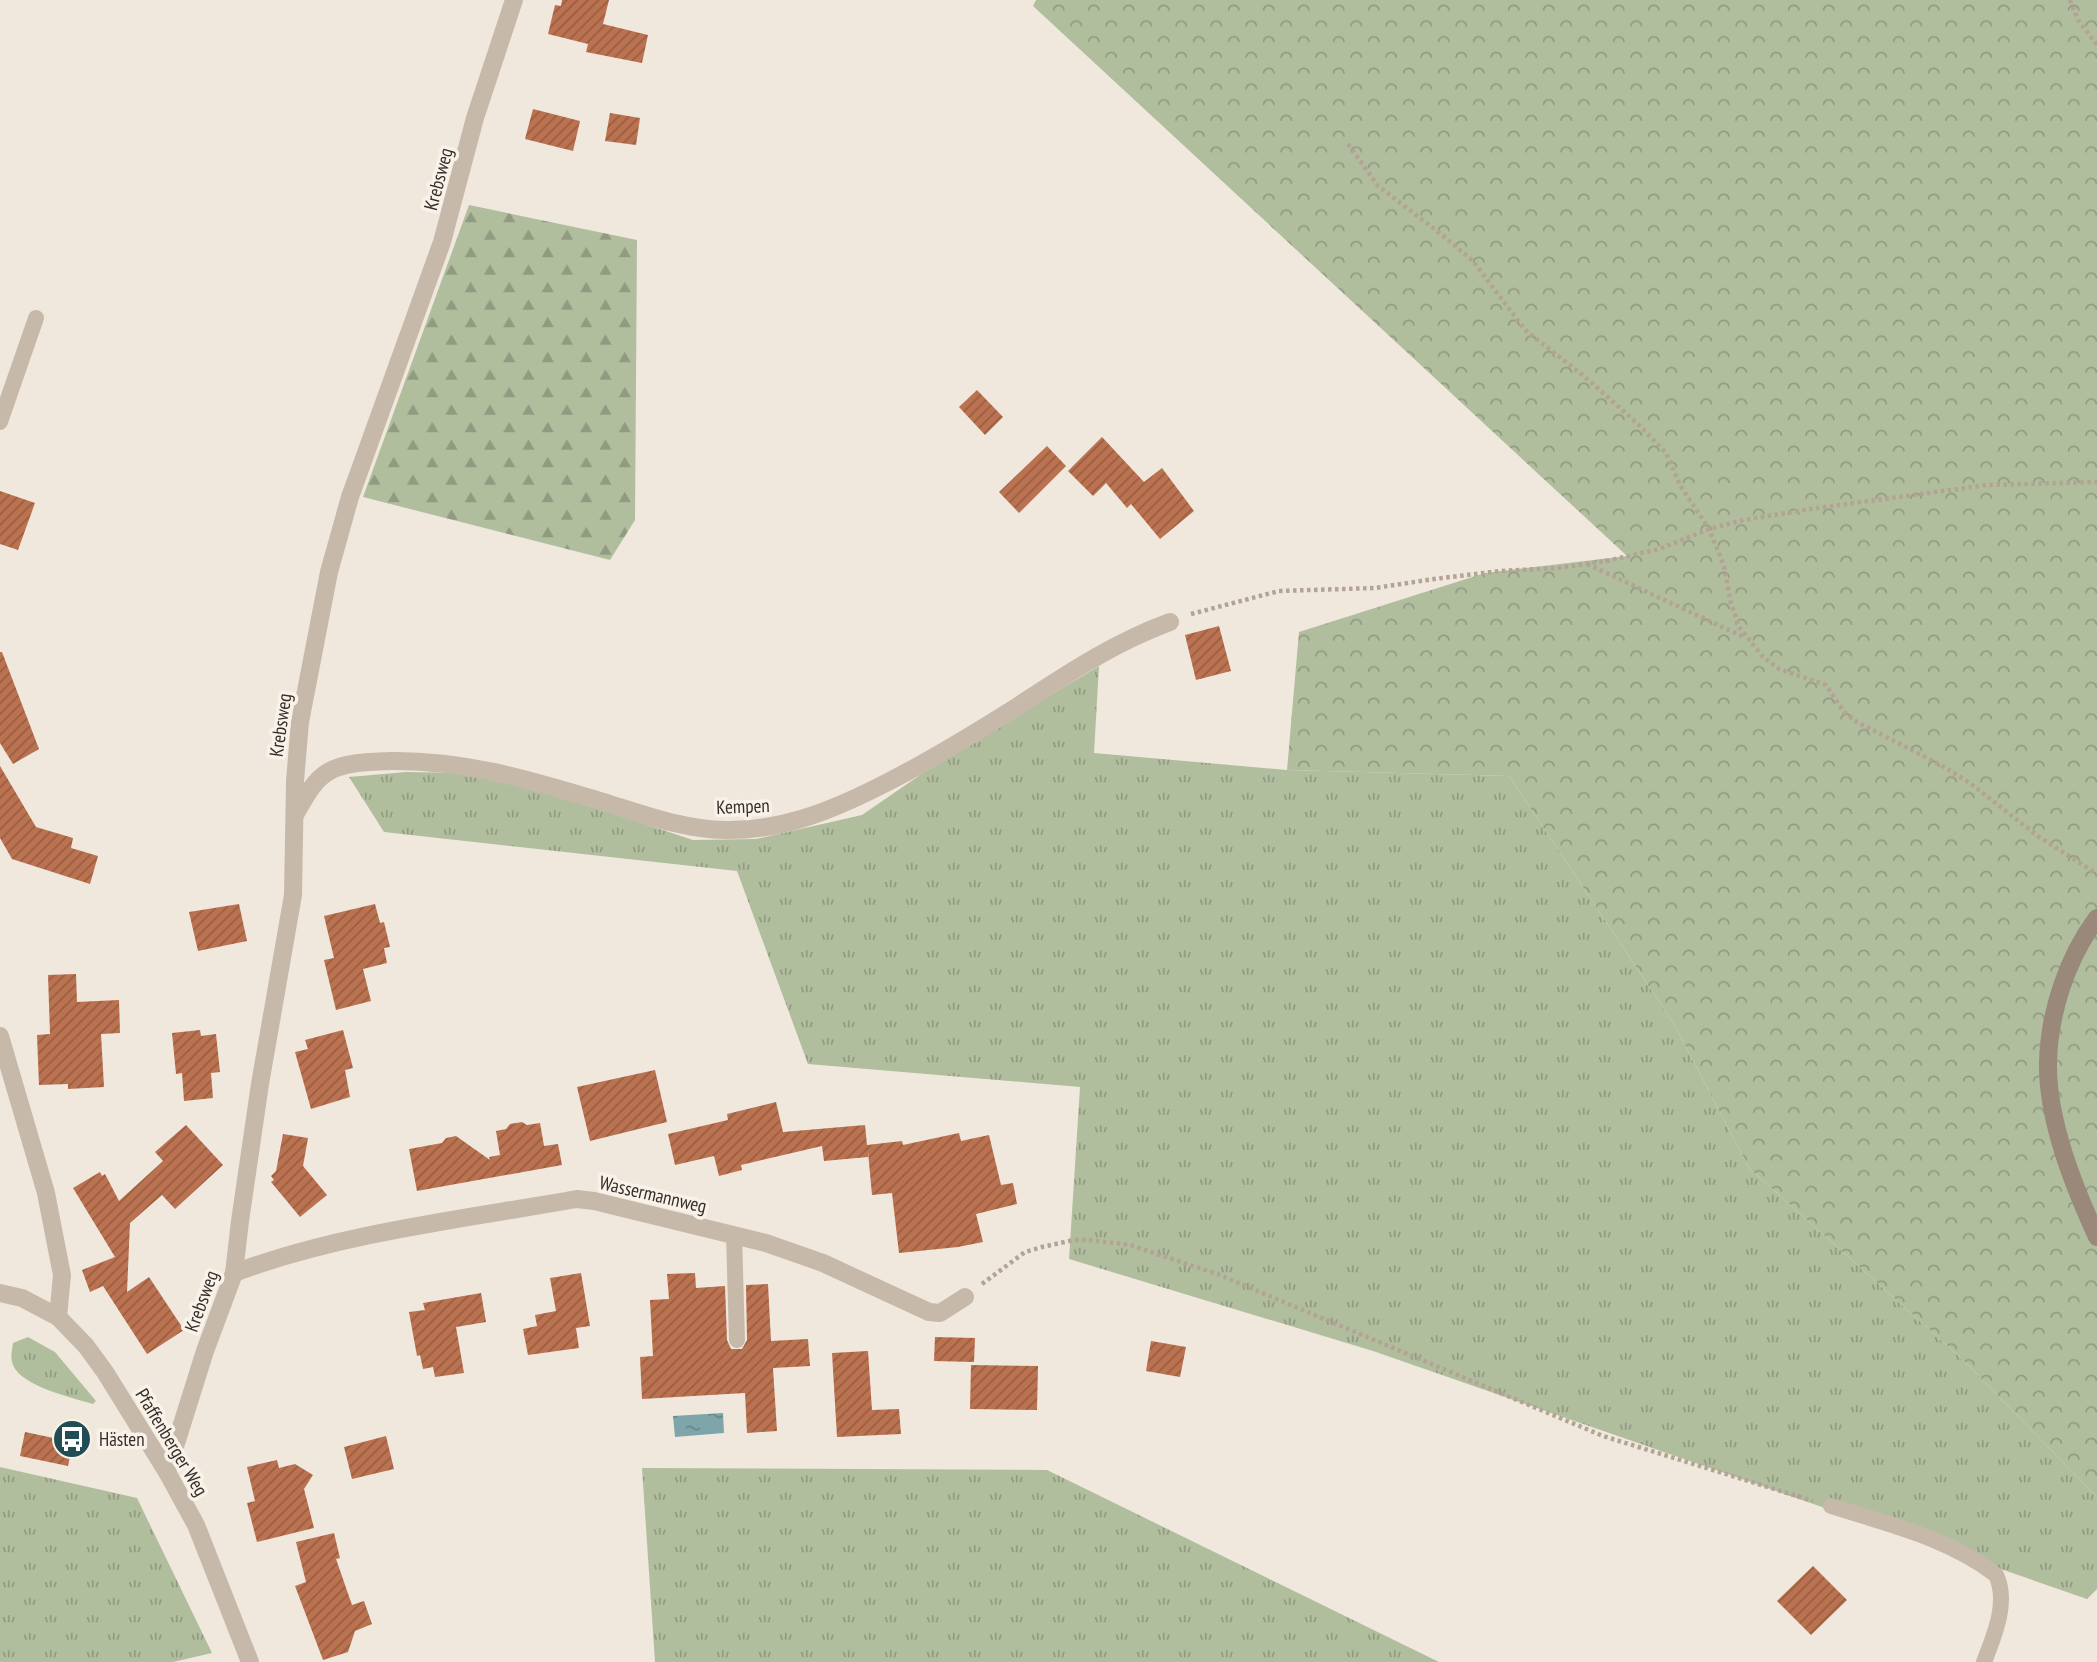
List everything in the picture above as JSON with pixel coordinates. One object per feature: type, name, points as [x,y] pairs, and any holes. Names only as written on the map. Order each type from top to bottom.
[{"type":"main road","points":[[2097,918],[2074,958],[2061,990],[2052,1025],[2048,1063],[2049,1083],[2062,1144],[2080,1198],[2097,1237]]},
{"type":"street","name":"Krebsweg","points":[[167,1472],[205,1351],[234,1273],[260,1084],[293,895],[295,781],[300,722],[314,641],[339,533],[442,242],[475,118],[514,0]]},
{"type":"street","name":"Kempen","points":[[296,813],[314,784],[329,771],[379,761],[412,761],[443,762],[505,774],[679,823],[724,830],[791,823],[819,815],[897,778],[1008,712],[1091,658],[1136,635],[1170,622]]},
{"type":"street","points":[[0,1036],[46,1193],[62,1275],[58,1317]]},
{"type":"street","name":"Wassermannweg","points":[[234,1273],[271,1259],[326,1244],[577,1199],[734,1235],[823,1263],[929,1312],[940,1313],[965,1297]]},
{"type":"street","name":"Pfaffenberger Weg","points":[[0,1293],[22,1298],[58,1317],[98,1363],[167,1472],[200,1536],[250,1662]]},
{"type":"lane","points":[[0,422],[36,318]]},
{"type":"lane","points":[[734,1235],[737,1340]]},
{"type":"lane","points":[[1831,1506],[1961,1552],[1996,1575],[2002,1596],[1984,1662]]},
{"type":"path","points":[[2070,0],[2078,20],[2097,45]]},
{"type":"path","points":[[1348,144],[1378,186],[1473,261],[1525,330],[1585,377],[1666,453],[1680,485],[1709,529],[1724,566],[1735,619],[1746,638],[1763,657],[1779,669],[1826,685],[1844,712],[1857,722],[1970,783],[2039,837],[2097,874]]},
{"type":"path","points":[[1170,622],[1279,592],[1375,588],[1485,573],[1586,564],[1659,549],[1709,529],[1775,514],[1974,487],[2097,482]]},
{"type":"path","points":[[1586,564],[1746,638]]},
{"type":"path","points":[[965,1297],[1025,1252],[1074,1240],[1110,1241],[1130,1245],[1217,1274],[1603,1436],[1831,1506]]},
{"type":"green space","points":[[1036,0],[2097,0],[2097,1497],[1961,1358],[1749,1168],[1674,1024],[1509,776],[1287,770],[1299,632],[1485,573],[1627,556],[1033,6]]},
{"type":"green space","points":[[469,205],[637,240],[635,520],[610,560],[363,497]]},
{"type":"green space","points":[[1099,666],[1094,753],[1287,770],[1509,776],[1674,1024],[1749,1168],[1961,1358],[2097,1497],[2097,1589],[2087,1599],[1373,1351],[1069,1259],[1080,1087],[808,1064],[737,871],[384,832],[349,777],[406,772],[470,773],[557,795],[693,840],[756,839],[862,815],[936,764]]},
{"type":"green space","points":[[28,1337],[55,1352],[96,1401],[93,1404],[48,1390],[18,1372],[12,1360],[13,1343]]},
{"type":"green space","points":[[0,1467],[137,1498],[212,1653],[173,1662],[0,1662]]},
{"type":"green space","points":[[642,1468],[1047,1470],[1439,1662],[655,1662]]},
{"type":"water","points":[[723,1413],[724,1433],[675,1437],[673,1416]]},
{"type":"building","points":[[562,0],[609,0],[603,24],[648,35],[642,63],[586,52],[588,44],[548,34],[555,5],[561,6]]},
{"type":"building","points":[[533,109],[580,121],[573,151],[525,139]]},
{"type":"building","points":[[610,113],[640,118],[636,145],[605,141]]},
{"type":"building","points":[[977,390],[1003,417],[985,435],[959,407]]},
{"type":"building","points":[[1102,437],[1144,482],[1162,468],[1194,511],[1160,539],[1131,504],[1127,508],[1106,483],[1093,496],[1068,471]]},
{"type":"building","points":[[1047,446],[1066,466],[1019,513],[999,492]]},
{"type":"building","points":[[0,491],[35,503],[18,550],[0,544]]},
{"type":"building","points":[[1219,626],[1231,671],[1196,680],[1185,635]]},
{"type":"building","points":[[0,652],[39,749],[13,764],[0,743]]},
{"type":"building","points":[[0,766],[36,827],[73,838],[71,848],[98,856],[90,884],[12,859],[0,838]]},
{"type":"building","points":[[239,904],[247,941],[198,951],[189,912]]},
{"type":"building","points":[[375,904],[380,923],[384,922],[390,947],[384,948],[387,963],[363,969],[371,1001],[336,1010],[324,960],[334,958],[324,916]]},
{"type":"building","points":[[76,974],[77,1002],[119,1000],[120,1033],[101,1034],[104,1087],[68,1089],[68,1084],[39,1085],[37,1035],[50,1034],[48,975]]},
{"type":"building","points":[[200,1030],[201,1036],[216,1034],[220,1072],[211,1073],[213,1098],[184,1101],[182,1073],[176,1074],[172,1033]]},
{"type":"building","points":[[343,1030],[353,1068],[345,1070],[350,1097],[311,1109],[295,1052],[308,1049],[305,1040]]},
{"type":"building","points":[[655,1070],[667,1122],[590,1141],[577,1087]]},
{"type":"building","points":[[776,1102],[783,1132],[865,1125],[867,1145],[902,1141],[903,1145],[959,1133],[961,1141],[989,1135],[1001,1185],[1013,1183],[1017,1204],[976,1214],[983,1242],[899,1253],[892,1193],[872,1195],[868,1152],[868,1157],[824,1161],[822,1146],[741,1165],[742,1170],[719,1176],[714,1156],[675,1165],[668,1134],[728,1120],[727,1114]]},
{"type":"building","points":[[522,1122],[527,1125],[540,1123],[544,1146],[558,1144],[562,1165],[417,1191],[409,1149],[442,1143],[446,1138],[456,1136],[490,1160],[489,1157],[500,1155],[496,1131]]},
{"type":"building","points":[[186,1125],[223,1165],[175,1209],[162,1195],[130,1223],[127,1292],[149,1277],[184,1330],[147,1354],[103,1286],[90,1292],[82,1270],[115,1257],[73,1188],[100,1172],[102,1176],[105,1174],[119,1201],[163,1161],[155,1152]]},
{"type":"building","points":[[283,1134],[308,1138],[303,1166],[327,1195],[300,1217],[271,1182],[274,1180],[271,1176],[276,1171]]},
{"type":"building","points":[[581,1273],[590,1326],[576,1328],[579,1348],[528,1355],[523,1329],[537,1326],[535,1315],[556,1311],[550,1278]]},
{"type":"building","points":[[695,1273],[696,1288],[725,1286],[727,1340],[731,1349],[742,1349],[747,1340],[746,1285],[768,1284],[771,1341],[808,1339],[810,1366],[773,1368],[777,1431],[747,1433],[745,1393],[642,1399],[640,1357],[653,1356],[650,1300],[669,1299],[667,1274]]},
{"type":"building","points":[[481,1293],[486,1322],[456,1327],[464,1373],[435,1377],[433,1367],[423,1369],[420,1355],[417,1356],[409,1312],[425,1310],[423,1303]]},
{"type":"building","points":[[935,1337],[975,1338],[974,1362],[934,1361]]},
{"type":"building","points":[[1151,1341],[1186,1347],[1180,1377],[1146,1371]]},
{"type":"building","points":[[868,1351],[872,1410],[899,1409],[901,1434],[837,1437],[832,1353]]},
{"type":"building","points":[[971,1365],[1038,1366],[1037,1410],[970,1409]]},
{"type":"building","points":[[25,1432],[73,1442],[68,1466],[20,1456]]},
{"type":"building","points":[[386,1436],[394,1469],[352,1479],[344,1447]]},
{"type":"building","points":[[277,1460],[279,1468],[295,1464],[313,1475],[304,1489],[314,1528],[257,1542],[247,1503],[255,1501],[247,1467]]},
{"type":"building","points":[[334,1533],[340,1558],[336,1559],[352,1605],[364,1601],[372,1624],[355,1631],[348,1652],[323,1660],[295,1586],[306,1582],[296,1542]]},
{"type":"building","points":[[1813,1566],[1847,1600],[1811,1635],[1777,1601]]},
{"type":"place","name":"Hästen","points":[[72,1439]]}]
